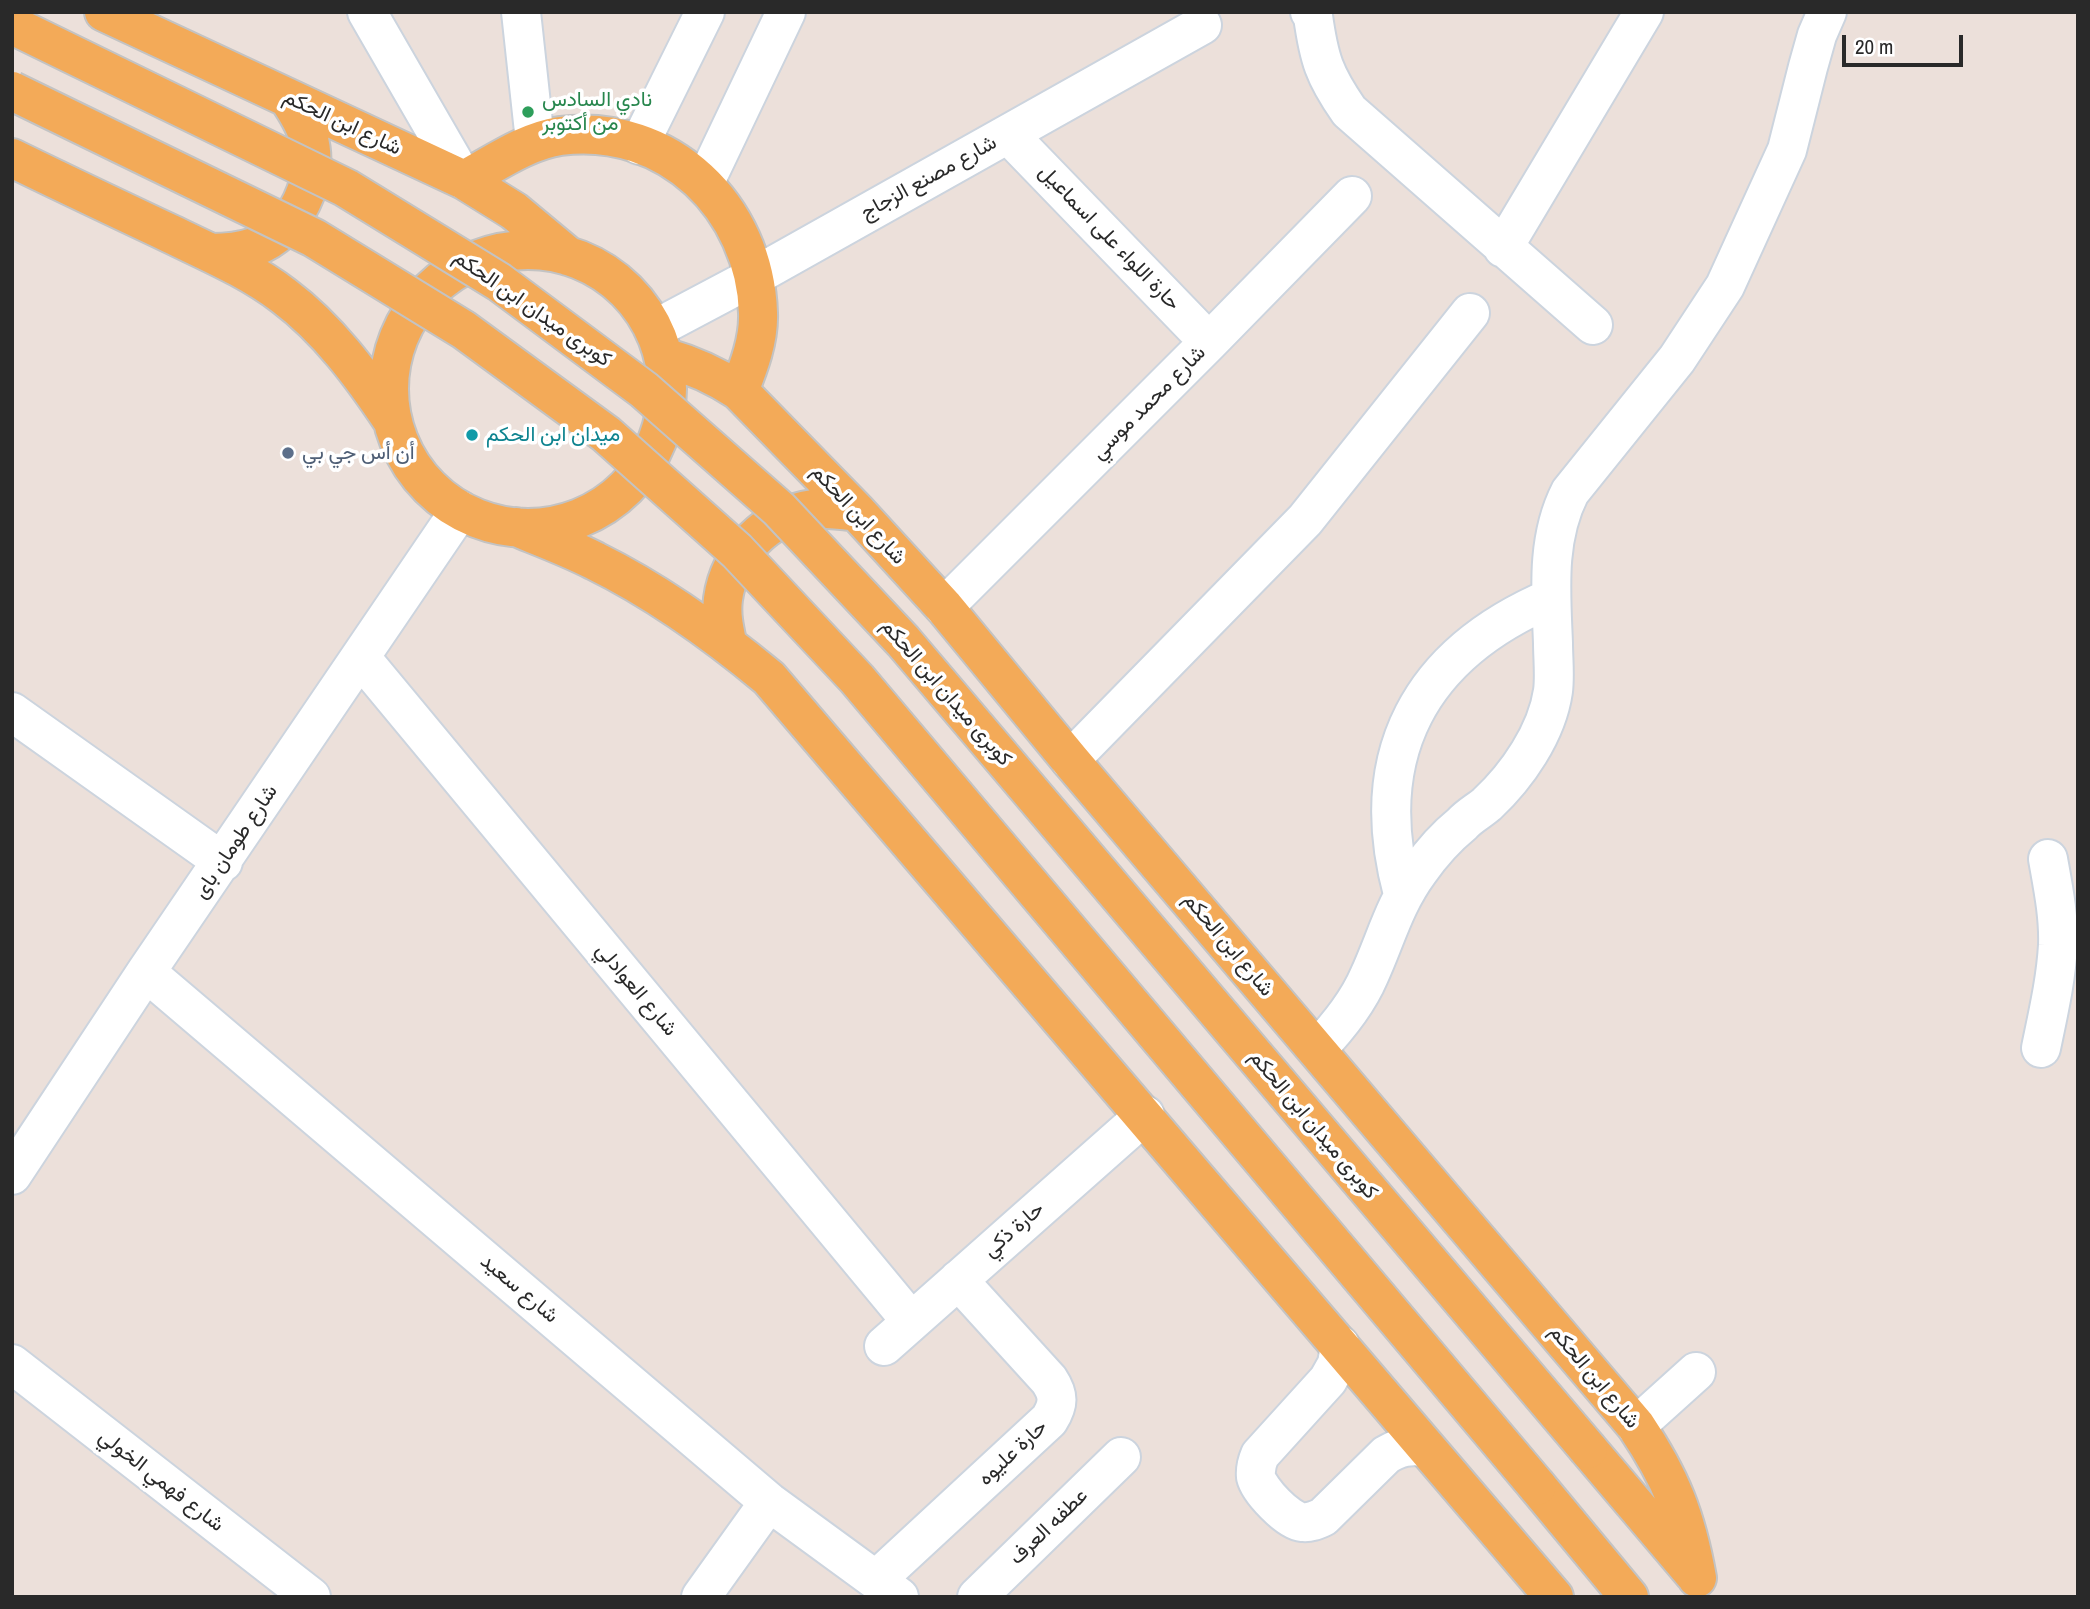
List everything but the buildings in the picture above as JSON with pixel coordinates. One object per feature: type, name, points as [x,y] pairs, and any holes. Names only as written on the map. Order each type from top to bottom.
[{"type":"main road","name":"شارع ابن الحكم","points":[[104,12],[464,180],[514,211],[568,256]]},
{"type":"main road","name":"كوبرى ميدان ابن الحكم","points":[[12,25],[346,188],[499,282],[644,390],[779,509],[903,640],[1705,1587]]},
{"type":"main road","points":[[12,92],[314,238],[464,330],[606,434],[737,551],[857,679],[1629,1597]]},
{"type":"main road","points":[[211,253],[234,252],[256,246],[276,234],[292,218],[304,199],[312,158],[309,137],[288,98]]},
{"type":"main road","points":[[464,180],[535,142],[561,136],[614,138],[662,154],[685,168],[722,204],[737,226],[755,276],[759,316],[753,354],[739,391]]},
{"type":"main road","points":[[12,158],[211,253],[284,296],[343,354],[392,420]]},
{"type":"main road","points":[[511,250],[540,250],[568,256],[595,267],[619,283],[639,304],[659,343],[667,386],[665,415],[656,442],[643,468],[624,490],[600,508],[574,520],[545,527],[516,527],[487,522],[460,510],[437,494],[417,473],[402,447],[392,420],[388,391],[393,353],[399,334],[413,309],[432,287],[455,270],[482,257],[511,250]]},
{"type":"main road","name":"شارع ابن الحكم","points":[[659,343],[739,391],[857,512],[944,607],[1070,760],[1636,1426],[1659,1460],[1677,1498],[1705,1587]]},
{"type":"main road","points":[[727,642],[723,598],[729,576],[739,556],[753,539],[771,525],[812,509],[857,512]]},
{"type":"main road","points":[[516,527],[595,561],[648,591],[727,642],[769,678],[1554,1597]]},
{"type":"street","points":[[367,12],[464,180]]},
{"type":"street","points":[[521,12],[535,142]]},
{"type":"street","points":[[639,145],[705,12]]},
{"type":"street","points":[[704,184],[786,12]]},
{"type":"street","points":[[1503,248],[1644,12]]},
{"type":"street","points":[[1317,1049],[1338,1026],[1356,1000],[1369,976],[1389,922],[1403,894],[1440,845],[1509,780],[1528,753],[1543,723],[1553,691],[1552,548],[1560,512],[1570,492],[1677,359],[1725,286],[1787,150],[1808,67],[1827,12]]},
{"type":"street","points":[[1313,13],[1318,50],[1329,82],[1349,111],[1593,325]]},
{"type":"street","name":"شارع مصنع الزجاج","points":[[659,343],[755,276],[1202,25]]},
{"type":"street","name":"حارة اللواء على اسماعيل","points":[[1008,134],[1209,342]]},
{"type":"street","name":"شارع محمد موسي","points":[[944,607],[1352,196]]},
{"type":"street","points":[[1070,760],[1305,520],[1469,313]]},
{"type":"street","name":"شارع طومان باى","points":[[16,1161],[223,862],[460,510]]},
{"type":"street","points":[[1403,894],[1394,855],[1391,803],[1394,772],[1404,736],[1420,701],[1459,654],[1515,614],[1551,598]]},
{"type":"street","name":"شارع العوادلي","points":[[360,658],[898,1333]]},
{"type":"street","points":[[12,712],[223,862]]},
{"type":"street","points":[[2041,1048],[2053,988],[2058,944],[2048,859]]},
{"type":"street","name":"شارع سعيد","points":[[146,972],[769,1502],[888,1588]]},
{"type":"street","name":"حارة ذكي","points":[[898,1333],[1145,1115]]},
{"type":"street","name":"حارة عليوه","points":[[888,1588],[1049,1420],[1057,1407],[1057,1392],[1049,1380],[958,1280]]},
{"type":"street","points":[[1340,1345],[1337,1364],[1328,1380],[1260,1455],[1256,1465],[1259,1486],[1290,1519],[1313,1522],[1323,1517],[1386,1455],[1411,1445],[1424,1447]]},
{"type":"street","name":"شارع فهمي الخولي","points":[[12,1364],[311,1597]]},
{"type":"street","points":[[1636,1426],[1696,1372]]},
{"type":"street","name":"عطفه العرف","points":[[977,1597],[1121,1457]]},
{"type":"street","points":[[701,1597],[769,1502]]},
{"type":"place","name":"نادي السادس من أكتوبر","points":[[528,112]]},
{"type":"place","name":"ميدان ابن الحكم","points":[[472,435]]},
{"type":"place","name":"أن أس جي بي","points":[[288,453]]}]
